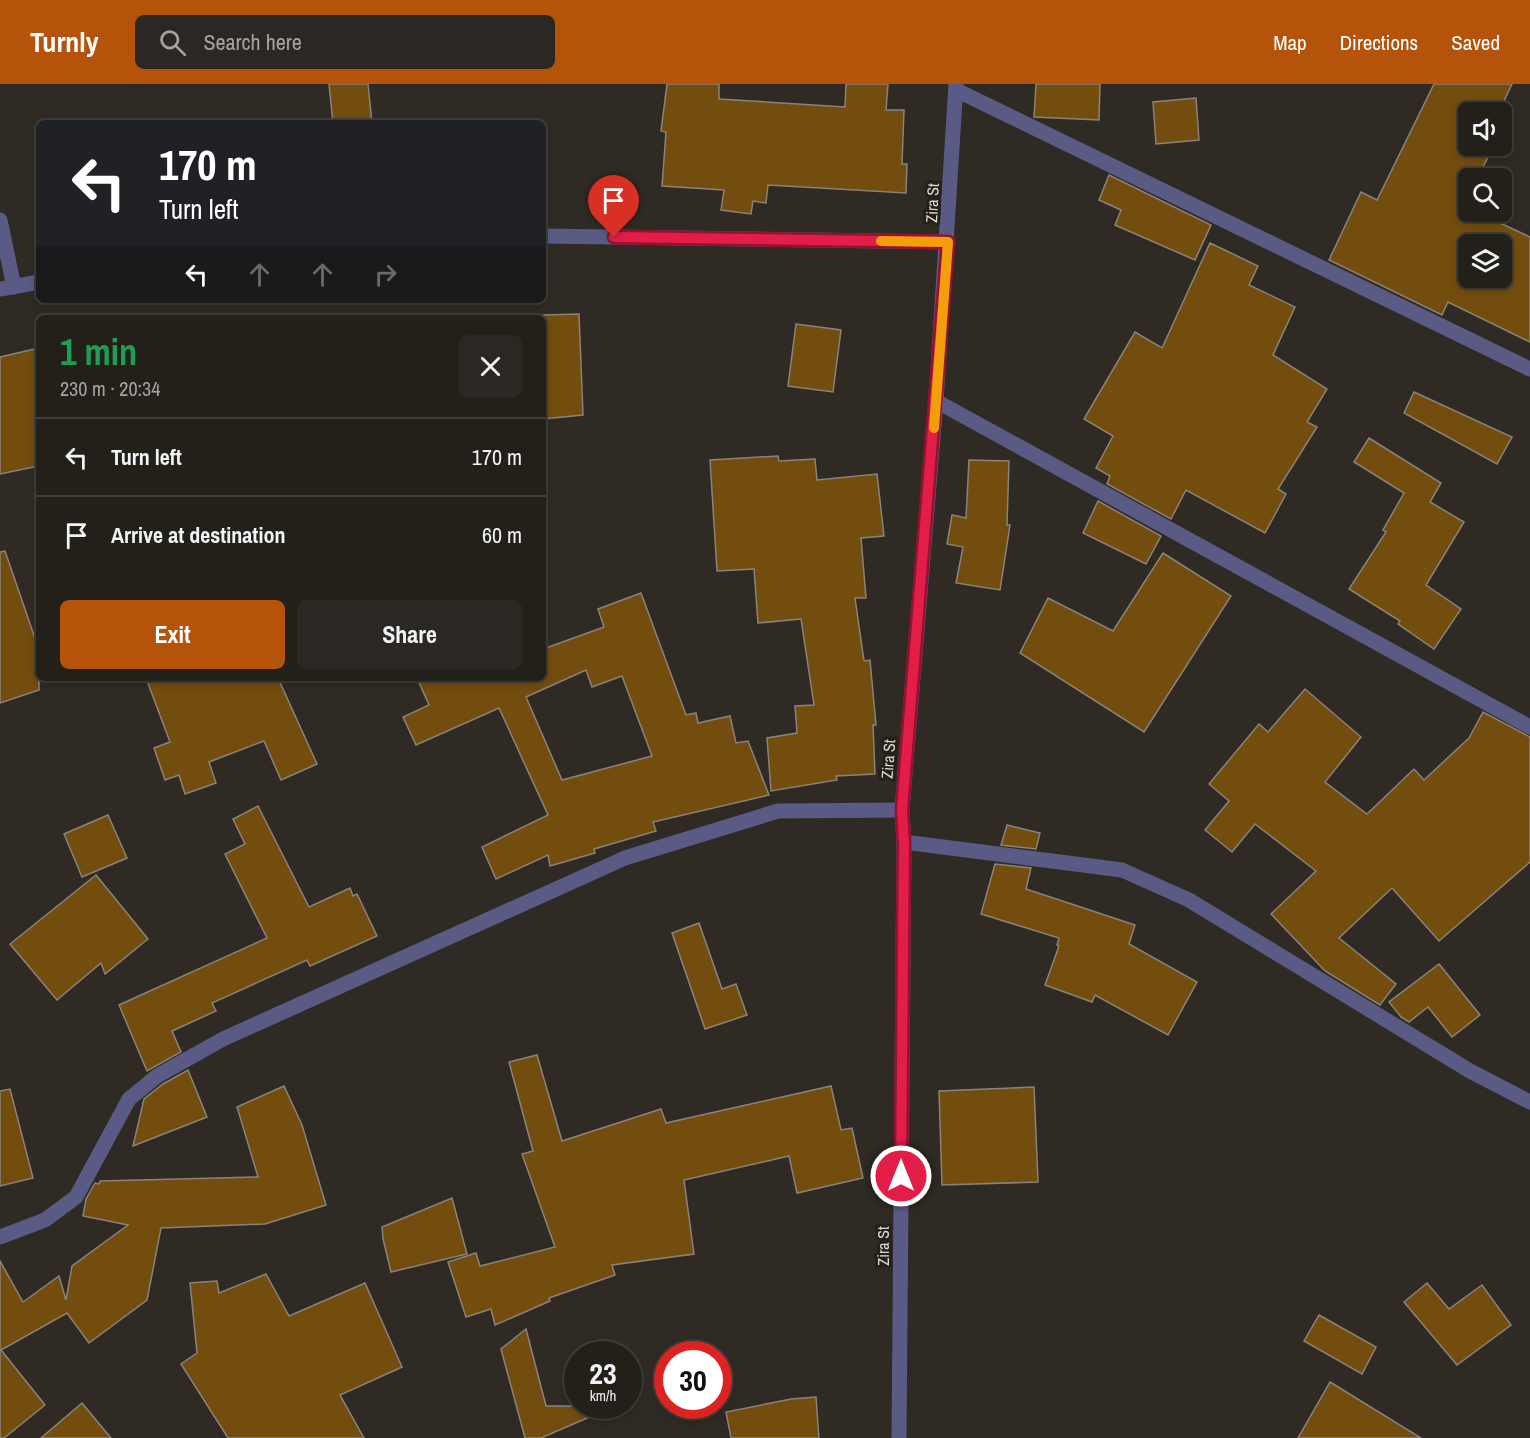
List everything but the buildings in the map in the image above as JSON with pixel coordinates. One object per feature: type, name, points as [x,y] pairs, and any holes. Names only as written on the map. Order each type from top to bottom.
[{"type":"street","name":"Zira St","points":[[899,1438],[904,842],[902,810],[948,242],[956,87]]},
{"type":"street","points":[[956,87],[1530,369]]},
{"type":"street","points":[[0,220],[7,288],[36,283]]},
{"type":"street","points":[[546,236],[948,242]]},
{"type":"street","points":[[936,401],[1530,727]]},
{"type":"street","points":[[0,1237],[45,1220],[76,1197],[129,1099],[157,1076],[223,1039],[626,858],[778,811],[902,810]]},
{"type":"street","points":[[904,842],[1122,870],[1189,900],[1470,1071],[1530,1102]]},
{"type":"slow traffic","points":[[881,241],[948,242],[934,428]]},
{"type":"route","points":[[614,237],[948,242],[902,810],[904,842],[901,1176]]}]
